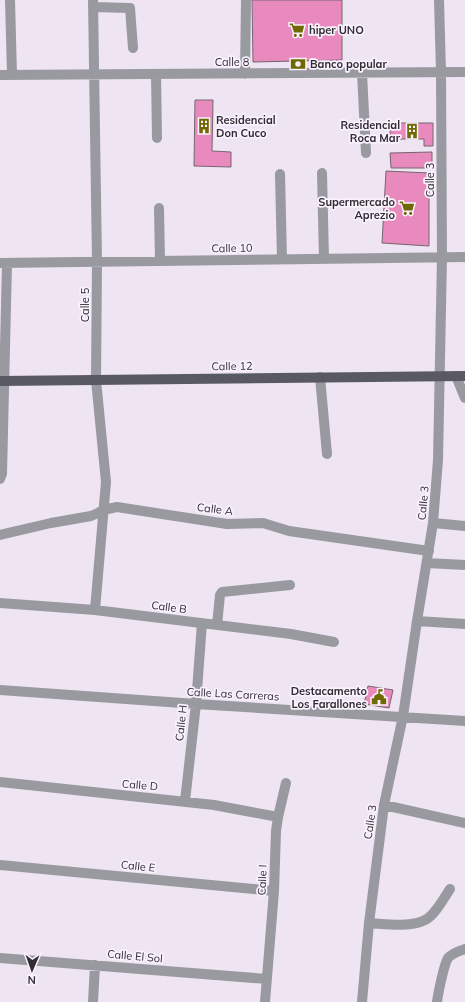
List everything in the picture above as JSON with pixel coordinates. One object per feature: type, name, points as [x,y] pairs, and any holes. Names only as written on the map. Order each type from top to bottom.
[{"type":"main road","name":"Calle 12","points":[[2,381],[440,375],[460,376]]},
{"type":"street","points":[[10,0],[12,74]]},
{"type":"street","points":[[245,74],[246,0]]},
{"type":"street","name":"Calle 3","points":[[362,1002],[369,923],[384,805],[403,716],[429,551],[433,523],[438,460],[442,257],[439,0]]},
{"type":"street","points":[[93,4],[130,8],[133,48]]},
{"type":"street","name":"Calle 5","points":[[93,4],[97,262],[96,380],[106,482],[102,510],[96,610]]},
{"type":"street","name":"Calle 8","points":[[0,75],[465,72]]},
{"type":"street","points":[[362,73],[366,153]]},
{"type":"street","points":[[156,74],[157,138]]},
{"type":"street","points":[[322,173],[324,259]]},
{"type":"street","points":[[280,174],[282,259]]},
{"type":"street","points":[[159,208],[160,261]]},
{"type":"street","name":"Calle 10","points":[[4,263],[465,257]]},
{"type":"street","points":[[0,479],[2,474],[4,263]]},
{"type":"street","points":[[460,376],[465,398]]},
{"type":"street","points":[[320,377],[327,454]]},
{"type":"street","name":"Calle A","points":[[0,535],[51,523],[91,516],[102,510],[117,507],[230,524],[263,523],[289,531],[429,551]]},
{"type":"street","points":[[433,523],[465,526]]},
{"type":"street","points":[[427,562],[465,566]]},
{"type":"street","points":[[217,625],[220,595],[222,592],[290,586]]},
{"type":"street","name":"Calle B","points":[[0,603],[96,610],[291,634],[334,642]]},
{"type":"street","points":[[417,621],[465,624]]},
{"type":"street","name":"Calle H","points":[[185,801],[196,704],[202,623]]},
{"type":"street","name":"Calle Las Carreras","points":[[0,690],[465,721]]},
{"type":"street","name":"Calle D","points":[[0,782],[185,801],[278,817]]},
{"type":"street","name":"Calle I","points":[[265,1002],[274,891],[275,843],[278,817],[286,783]]},
{"type":"street","points":[[384,805],[465,823]]},
{"type":"street","name":"Calle E","points":[[0,865],[274,891]]},
{"type":"street","points":[[369,923],[403,924],[425,920],[437,909],[450,889]]},
{"type":"street","points":[[436,1002],[448,959],[457,951],[465,949]]},
{"type":"street","name":"Calle El Sol","points":[[0,958],[267,979]]},
{"type":"street","points":[[93,1002],[95,965]]},
{"type":"building","name":"hiper UNO","points":[[252,0],[342,0],[342,60],[253,62]]},
{"type":"building","name":"Residencial Don Cuco","points":[[195,100],[213,100],[212,151],[231,152],[231,167],[194,166]]},
{"type":"building","name":"Residencial Roca Mar","points":[[390,123],[433,123],[433,146],[424,146],[424,139],[390,139]]},
{"type":"building","points":[[432,152],[432,168],[391,168],[390,153]]},
{"type":"building","name":"Supermercado Aprezio","points":[[386,171],[429,173],[429,246],[382,243]]},
{"type":"building","name":"Destacamento Los Farallones","points":[[368,686],[393,690],[389,708],[364,704]]},
{"type":"place","name":"hiper UNO","points":[[297,30]]},
{"type":"place","name":"Banco popular","points":[[298,64]]},
{"type":"place","name":"Residencial Don Cuco","points":[[204,126]]},
{"type":"place","name":"Residencial Roca Mar","points":[[412,131]]},
{"type":"place","name":"Supermercado Aprezio","points":[[407,208]]},
{"type":"place","name":"Destacamento Los Farallones","points":[[379,697]]}]
